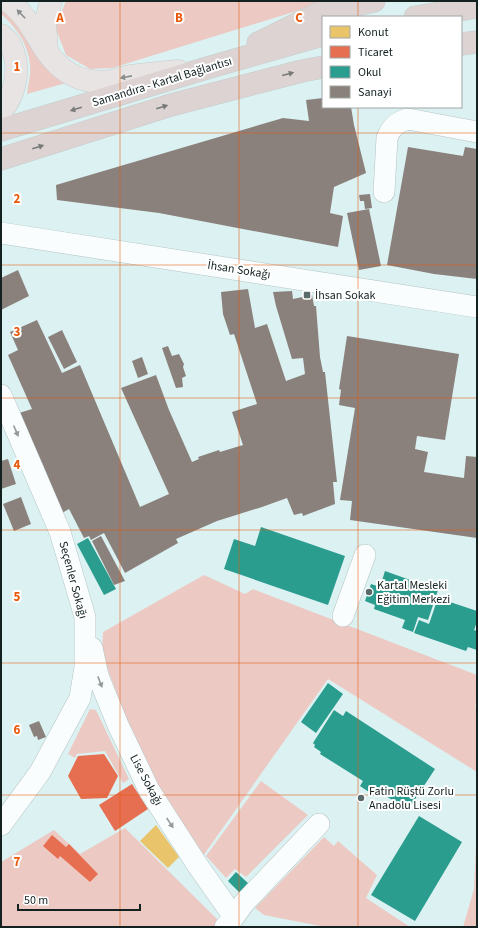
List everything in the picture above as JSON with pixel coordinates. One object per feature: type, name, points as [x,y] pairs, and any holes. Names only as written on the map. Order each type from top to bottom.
[{"type":"highway","points":[[206,68],[319,13],[374,1]]},
{"type":"highway","points":[[420,16],[477,7]]},
{"type":"highway","name":"Samandıra - Kartal Bağlantısı","points":[[1,130],[206,68],[322,35]]},
{"type":"highway","points":[[462,44],[477,42]]},
{"type":"highway","name":"Samandıra - Kartal Bağlantısı","points":[[1,159],[171,104],[302,70],[322,67]]},
{"type":"main road","points":[[8,1],[27,19],[47,52],[60,67],[73,76],[91,81],[108,81],[129,76],[206,68]]},
{"type":"main road","points":[[47,52],[45,24],[51,1]]},
{"type":"main road","points":[[1,35],[10,43],[17,64],[15,82],[10,98],[1,111]]},
{"type":"street","points":[[384,192],[387,138],[394,125],[401,121],[408,120],[477,132]]},
{"type":"street","name":"İhsan Sokağı","points":[[1,233],[477,307]]},
{"type":"street","name":"Seçenler Sokağı","points":[[1,395],[60,532],[85,616],[85,667],[80,698],[40,772],[1,825]]},
{"type":"street","points":[[342,616],[366,555]]},
{"type":"street","name":"Lise Sokağı","points":[[85,616],[98,676],[118,725],[149,790],[198,866],[230,922]]},
{"type":"street","points":[[230,922],[244,903],[319,824]]},
{"type":"shaded area","points":[[66,1],[329,1],[112,68],[90,69],[66,55],[55,27]]},
{"type":"shaded area","points":[[1,5],[66,83],[27,94],[30,68],[27,50],[17,31],[1,14]]},
{"type":"shaded area","points":[[204,575],[245,594],[253,589],[477,675],[477,697],[474,712],[477,701],[477,772],[328,679],[203,856],[150,775],[102,654],[103,632]]},
{"type":"shaded area","points":[[90,709],[96,710],[129,779],[123,783],[105,751],[77,754],[75,758],[68,754]]},
{"type":"shaded area","points":[[261,781],[308,815],[246,877],[235,869],[226,878],[206,856]]},
{"type":"shaded area","points":[[477,825],[477,927],[463,927],[474,889]]},
{"type":"shaded area","points":[[125,828],[221,923],[217,927],[1,927],[1,862],[54,830],[80,854]]},
{"type":"shaded area","points":[[324,837],[334,846],[338,841],[377,875],[366,898],[410,927],[325,927],[264,915],[255,908]]},
{"type":"building: Konut","points":[[156,825],[179,857],[168,868],[140,841]]},
{"type":"building: Ticaret","points":[[104,754],[118,776],[107,798],[81,799],[68,776],[78,756]]},
{"type":"building: Ticaret","points":[[132,784],[148,809],[115,831],[99,805]]},
{"type":"building: Ticaret","points":[[52,835],[66,847],[69,844],[98,874],[90,882],[60,856],[58,859],[43,846]]},
{"type":"building: Okul","points":[[261,527],[345,556],[328,605],[224,569],[234,539],[255,546]]},
{"type":"building: Okul","points":[[88,538],[116,589],[104,595],[77,544]]},
{"type":"building: Okul","points":[[385,571],[438,590],[428,620],[418,617],[413,632],[402,628],[405,620],[374,609],[375,605],[365,601],[371,584],[380,587]]},
{"type":"building: Okul","points":[[438,598],[477,611],[477,622],[474,630],[477,631],[477,650],[468,647],[466,651],[414,633],[419,620],[429,624]]},
{"type":"building: Okul","points":[[328,683],[343,694],[316,733],[301,722]]},
{"type":"building: Okul","points":[[334,710],[343,716],[346,711],[435,769],[408,810],[378,791],[375,796],[360,786],[363,781],[320,754],[321,752],[314,747],[315,745],[313,743]]},
{"type":"building: Okul","points":[[419,816],[462,842],[415,921],[371,895]]},
{"type":"building: Okul","points":[[236,872],[249,884],[240,893],[228,881]]},
{"type":"building: Sanayi","points":[[322,98],[322,108],[351,108],[366,173],[334,187],[330,213],[343,216],[338,247],[159,213],[57,200],[56,185],[283,118],[309,121],[306,100]]},
{"type":"building: Sanayi","points":[[408,147],[463,156],[465,147],[477,149],[477,279],[434,274],[387,265]]},
{"type":"building: Sanayi","points":[[370,194],[372,208],[365,209],[364,201],[360,201],[359,195]]},
{"type":"building: Sanayi","points":[[369,209],[381,266],[359,270],[347,213]]},
{"type":"building: Sanayi","points":[[18,270],[29,296],[1,310],[1,278]]},
{"type":"building: Sanayi","points":[[248,289],[255,328],[267,324],[286,381],[305,374],[303,358],[292,359],[273,292],[292,291],[293,299],[312,295],[314,306],[316,306],[320,357],[323,372],[325,372],[337,482],[333,482],[335,504],[303,516],[302,513],[294,515],[287,498],[217,521],[176,539],[178,543],[125,573],[104,533],[91,540],[89,536],[84,538],[69,509],[62,513],[43,465],[19,413],[32,409],[8,355],[18,350],[10,332],[37,320],[62,373],[80,365],[140,507],[169,494],[121,388],[156,375],[169,410],[192,462],[199,459],[198,457],[219,450],[220,452],[243,445],[232,412],[257,404],[234,334],[230,335],[223,314],[221,292]]},
{"type":"building: Sanayi","points":[[62,330],[77,362],[64,369],[48,337]]},
{"type":"building: Sanayi","points":[[347,336],[459,354],[445,440],[417,436],[415,449],[428,452],[424,472],[464,478],[466,456],[477,457],[477,538],[350,520],[352,501],[340,500],[355,408],[339,405],[341,390],[339,389]]},
{"type":"building: Sanayi","points":[[168,346],[172,356],[179,354],[184,364],[183,367],[186,376],[182,378],[183,387],[176,388],[162,348]]},
{"type":"building: Sanayi","points":[[142,357],[148,374],[138,378],[132,361]]},
{"type":"building: Sanayi","points":[[8,459],[16,484],[1,489],[1,461]]},
{"type":"building: Sanayi","points":[[21,497],[31,524],[14,531],[3,504]]},
{"type":"building: Sanayi","points":[[101,536],[125,581],[114,585],[92,541]]},
{"type":"building: Sanayi","points":[[39,721],[46,737],[38,740],[37,736],[34,737],[29,725]]},
{"type":"place","name":"İhsan Sokak","points":[[307,295]]},
{"type":"place","name":"Kartal Mesleki Eğitim Merkezi","points":[[369,592]]},
{"type":"place","name":"Fatin Rüştü Zorlu Anadolu Lisesi","points":[[361,798]]}]
